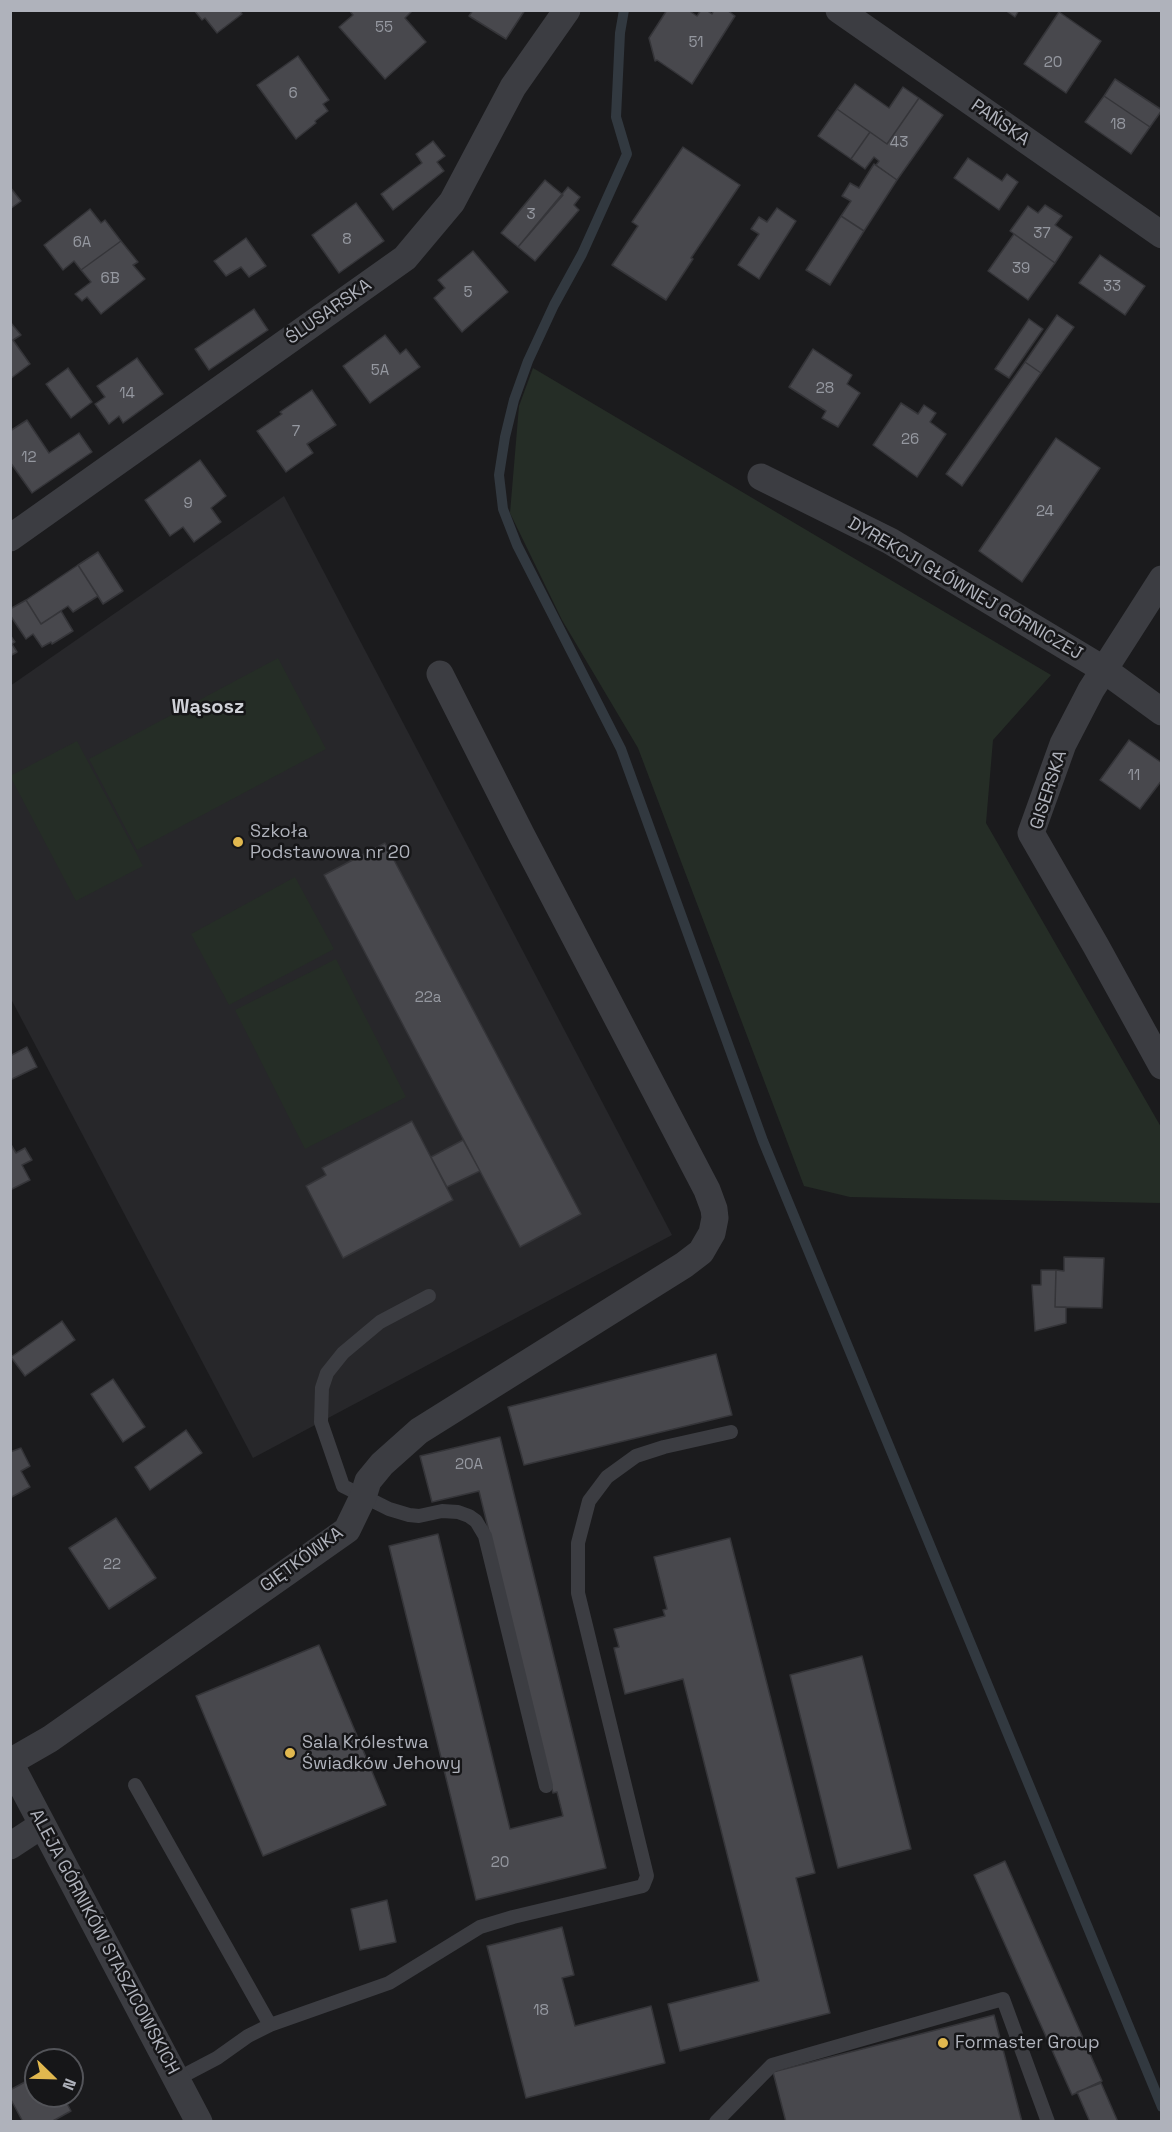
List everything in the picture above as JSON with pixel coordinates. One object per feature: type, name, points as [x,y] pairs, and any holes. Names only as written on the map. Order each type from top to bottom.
[{"type":"street","name":"ŚLUSARSKA","points":[[10,538],[405,258],[452,202],[513,87],[567,10]]},
{"type":"street","name":"PAŃSKA","points":[[839,10],[1161,235]]},
{"type":"street","name":"DYREKCJI GŁÓWNEJ GÓRNICZEJ","points":[[761,477],[890,541],[1103,669],[1161,711]]},
{"type":"street","name":"GISERSKA","points":[[1161,579],[1103,669],[1063,744],[1031,834],[1096,946],[1161,1066]]},
{"type":"street","name":"GIĘTKÓWKA","points":[[10,1762],[50,1739],[347,1530],[368,1481],[419,1431],[684,1265],[701,1252],[712,1233],[714,1209],[707,1190],[440,674]]},
{"type":"street","name":"ALEJA GÓRNIKÓW STASZICOWSKICH","points":[[10,1762],[199,2121]]},
{"type":"street","points":[[10,1846],[42,1825]]},
{"type":"lane","points":[[429,1296],[380,1322],[343,1353],[327,1373],[322,1388],[321,1422],[343,1486],[363,1497],[409,1515],[419,1516],[442,1511],[458,1512],[476,1521],[485,1536],[546,1786]]},
{"type":"lane","points":[[177,2079],[217,2058],[248,2036],[270,2025],[389,1983],[480,1927],[643,1886],[647,1876],[578,1593],[578,1543],[589,1501],[607,1477],[636,1456],[664,1447],[731,1432]]},
{"type":"lane","points":[[135,1785],[270,2025]]},
{"type":"lane","points":[[716,2121],[772,2065],[1003,1999],[1048,2121]]},
{"type":"shaded area","points":[[533,368],[1051,675],[993,740],[986,823],[1161,1127],[1161,1203],[850,1197],[804,1186],[638,748],[562,620],[510,513],[519,406]]},
{"type":"shaded area","name":"Szkoła Podstawowa nr 20","points":[[284,496],[672,1235],[253,1458],[11,999],[10,686]]},
{"type":"shaded area","points":[[278,658],[326,749],[137,850],[89,759]]},
{"type":"shaded area","points":[[77,741],[143,866],[76,901],[10,776]]},
{"type":"shaded area","points":[[295,877],[334,949],[229,1005],[191,934]]},
{"type":"shaded area","points":[[336,959],[406,1097],[305,1149],[235,1010]]},
{"type":"building","points":[[194,10],[240,10],[242,14],[217,33],[205,18],[202,20]]},
{"type":"building","points":[[349,10],[413,10],[405,18],[426,42],[385,79],[339,27],[353,15]]},
{"type":"building","points":[[473,10],[525,10],[506,39],[469,16]]},
{"type":"building","points":[[667,10],[688,10],[697,16],[701,10],[712,14],[714,10],[727,10],[735,16],[692,84],[657,60],[655,61],[649,38]]},
{"type":"building","points":[[1005,10],[1019,10],[1015,17]]},
{"type":"building","points":[[1059,12],[1101,41],[1066,93],[1024,64]]},
{"type":"building","points":[[298,56],[329,100],[323,104],[328,111],[296,139],[257,85]]},
{"type":"building","points":[[1115,79],[1162,110],[1150,127],[1104,96]]},
{"type":"building","points":[[855,84],[889,108],[903,87],[919,98],[887,144],[837,109]]},
{"type":"building","points":[[1104,96],[1150,127],[1131,154],[1085,122]]},
{"type":"building","points":[[919,98],[943,115],[897,180],[876,165],[879,161],[874,157],[865,169],[851,159],[870,132],[887,144]]},
{"type":"building","points":[[837,109],[870,132],[851,159],[818,136]]},
{"type":"building","points":[[433,141],[445,156],[437,162],[444,171],[393,210],[381,194],[422,163],[416,154]]},
{"type":"building","points":[[683,147],[740,185],[666,300],[612,265],[638,226],[632,222]]},
{"type":"building","points":[[968,158],[1002,181],[1007,174],[1018,182],[999,210],[954,178]]},
{"type":"building","points":[[874,164],[897,180],[864,231],[841,216],[851,201],[842,196],[850,183],[859,188]]},
{"type":"building","points":[[545,180],[563,195],[518,247],[501,233]]},
{"type":"building","points":[[10,187],[21,201],[10,209]]},
{"type":"building","points":[[568,187],[580,197],[574,205],[579,210],[535,261],[518,247]]},
{"type":"building","points":[[356,203],[384,241],[339,273],[312,235]]},
{"type":"building","points":[[1045,205],[1062,216],[1055,225],[1072,237],[1055,263],[1010,231],[1028,206],[1038,213]]},
{"type":"building","points":[[777,208],[796,221],[759,279],[738,265],[759,234],[751,229],[759,217],[767,222]]},
{"type":"building","points":[[90,209],[101,223],[105,220],[121,241],[81,270],[74,261],[63,270],[44,245]]},
{"type":"building","points":[[841,216],[864,231],[830,285],[806,270]]},
{"type":"building","points":[[1014,234],[1055,263],[1028,300],[988,271]]},
{"type":"building","points":[[246,238],[266,266],[249,277],[241,267],[226,276],[214,261]]},
{"type":"building","points":[[121,241],[138,262],[133,265],[145,279],[101,314],[87,297],[82,301],[75,294],[91,282],[81,270]]},
{"type":"building","points":[[473,251],[508,292],[462,332],[434,298],[445,288],[438,280]]},
{"type":"building","points":[[1100,255],[1145,286],[1125,315],[1079,283]]},
{"type":"building","points":[[254,309],[268,330],[209,370],[195,349]]},
{"type":"building","points":[[1057,315],[1074,327],[1041,373],[1025,362]]},
{"type":"building","points":[[1029,319],[1043,329],[1009,378],[995,369]]},
{"type":"building","points":[[11,323],[21,335],[13,340],[30,364],[10,379]]},
{"type":"building","points":[[385,335],[400,354],[406,349],[420,367],[370,403],[343,366]]},
{"type":"building","points":[[813,349],[852,375],[847,384],[860,393],[838,427],[822,418],[826,411],[789,387]]},
{"type":"building","points":[[137,358],[163,394],[123,423],[119,416],[109,424],[95,404],[105,397],[97,386]]},
{"type":"building","points":[[1025,362],[1041,373],[962,486],[946,474]]},
{"type":"building","points":[[68,368],[92,402],[71,418],[46,384]]},
{"type":"building","points":[[312,390],[336,425],[307,444],[313,453],[286,472],[257,431]]},
{"type":"building","points":[[901,403],[918,414],[924,405],[936,413],[930,422],[946,434],[917,477],[873,445]]},
{"type":"building","points":[[27,420],[49,453],[79,433],[92,452],[32,493],[10,462],[10,431]]},
{"type":"building","points":[[1056,438],[1100,468],[1022,582],[979,551]]},
{"type":"building","points":[[200,460],[226,496],[211,508],[221,522],[194,542],[183,527],[170,536],[145,500]]},
{"type":"building","points":[[98,552],[123,591],[103,604],[78,565]]},
{"type":"building","points":[[78,565],[98,596],[73,612],[68,606],[41,624],[26,600]]},
{"type":"building","points":[[26,600],[41,624],[61,611],[73,631],[52,644],[51,642],[42,647],[33,634],[26,639],[10,615],[10,609]]},
{"type":"building","points":[[10,635],[15,642],[12,644],[17,652],[10,656]]},
{"type":"building","points":[[1129,740],[1162,763],[1162,780],[1140,809],[1100,780]]},
{"type":"building","points":[[385,843],[581,1214],[520,1247],[324,875]]},
{"type":"building","points":[[27,1047],[37,1067],[10,1080],[10,1056]]},
{"type":"building","points":[[412,1121],[453,1200],[343,1258],[306,1186],[326,1175],[322,1168]]},
{"type":"building","points":[[463,1140],[480,1171],[447,1187],[431,1157]]},
{"type":"building","points":[[10,1143],[16,1153],[25,1148],[32,1160],[22,1165],[30,1180],[10,1190]]},
{"type":"building","points":[[1064,1257],[1104,1258],[1102,1308],[1055,1307],[1056,1270],[1064,1271]]},
{"type":"building","points":[[1041,1270],[1056,1270],[1055,1307],[1066,1307],[1066,1323],[1035,1331],[1032,1285],[1041,1285]]},
{"type":"building","points":[[62,1321],[75,1340],[25,1376],[11,1357]]},
{"type":"building","points":[[716,1354],[732,1415],[524,1465],[508,1407]]},
{"type":"building","points":[[113,1379],[145,1427],[123,1442],[91,1394]]},
{"type":"building","points":[[186,1430],[202,1453],[150,1490],[135,1467]]},
{"type":"building","points":[[500,1437],[606,1868],[476,1900],[389,1546],[438,1534],[510,1829],[563,1816],[557,1792],[553,1793],[479,1491],[432,1502],[420,1456]]},
{"type":"building","points":[[21,1448],[30,1466],[21,1471],[30,1487],[10,1498],[10,1452]]},
{"type":"building","points":[[116,1518],[156,1578],[109,1609],[69,1548]]},
{"type":"building","points":[[730,1538],[815,1873],[796,1878],[830,2013],[680,2051],[668,2004],[759,1981],[683,1679],[625,1694],[614,1648],[619,1647],[614,1629],[665,1616],[663,1610],[667,1609],[654,1557]]},
{"type":"building","points":[[319,1645],[386,1805],[263,1856],[196,1696]]},
{"type":"building","points":[[862,1656],[911,1849],[838,1868],[790,1675]]},
{"type":"building","points":[[1005,1861],[1102,2081],[1072,2095],[974,1875]]},
{"type":"building","points":[[387,1900],[396,1942],[360,1950],[351,1909]]},
{"type":"building","points":[[562,1927],[574,1975],[562,1978],[575,2026],[651,2006],[665,2063],[526,2098],[487,1946]]},
{"type":"building","name":"Formaster Group","points":[[994,2015],[1022,2122],[786,2122],[773,2072]]},
{"type":"building","points":[[24,2082],[24,2108],[69,2108],[71,2111],[51,2122],[23,2122],[10,2098],[10,2090]]},
{"type":"building","points":[[1101,2083],[1118,2122],[1090,2122],[1077,2092]]},
{"type":"waterway","points":[[624,10],[620,33],[616,117],[627,154],[582,254],[554,305],[528,361],[514,400],[499,475],[503,509],[517,545],[621,749],[763,1141],[1162,2107]]},
{"type":"place","name":"Szkoła Podstawowa nr 20","points":[[238,842]]},
{"type":"place","name":"Sala Królestwa Świadków Jehowy","points":[[290,1753]]},
{"type":"place","name":"Formaster Group","points":[[943,2043]]},
{"type":"district","name":"Wąsosz","points":[[208,708]]}]
